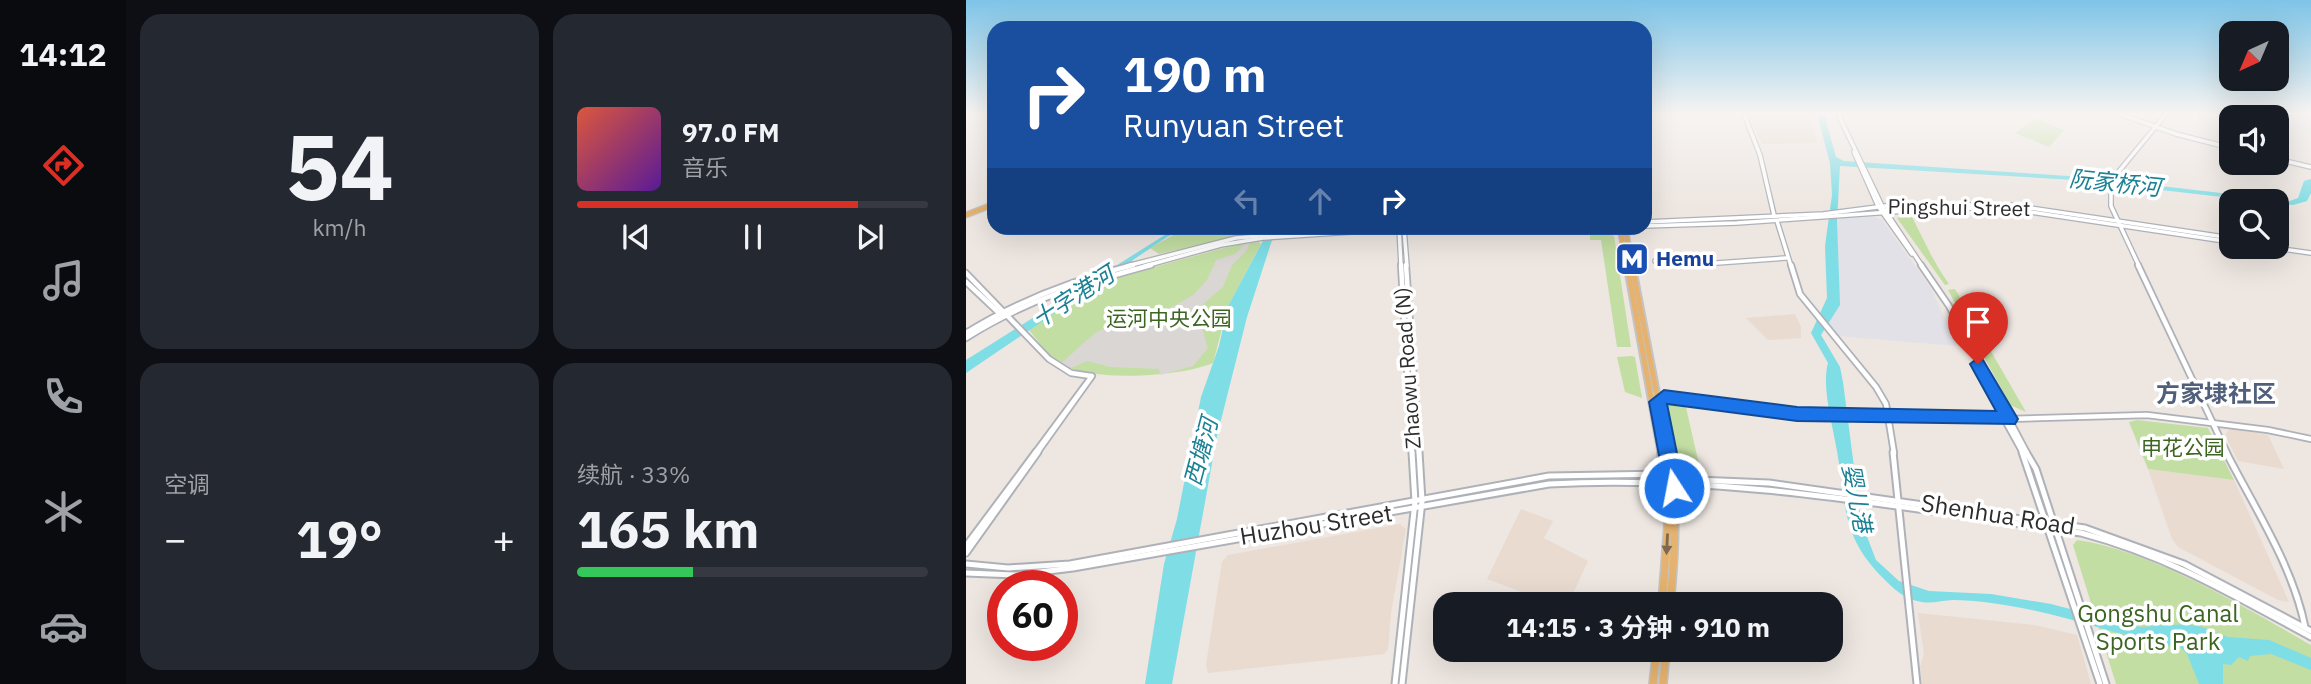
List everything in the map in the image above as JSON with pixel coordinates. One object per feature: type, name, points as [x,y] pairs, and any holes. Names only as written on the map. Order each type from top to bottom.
[{"type":"main road","points":[[1756,146],[1774,215]]},
{"type":"main road","points":[[1852,146],[1880,206],[1945,303],[2036,470],[2082,609],[2086,629]]},
{"type":"main road","points":[[2139,146],[2111,181],[2111,206],[2212,423],[2275,548],[2308,629]]},
{"type":"main road","points":[[2289,162],[2311,167]]},
{"type":"main road","points":[[966,213],[987,205]]},
{"type":"main road","name":"Pingshui Street","points":[[1841,214],[1871,210],[1880,206],[2010,205],[2219,238]]},
{"type":"main road","name":"Pingshui Street","points":[[1652,224],[1774,215],[1885,214],[1944,208],[2010,209],[2118,223]]},
{"type":"main road","name":"Pingshui Street","points":[[1652,224],[1777,221],[1823,215]]},
{"type":"main road","points":[[1777,221],[1793,279],[1810,308],[1876,387],[1888,415],[1917,684]]},
{"type":"main road","points":[[966,335],[1002,312],[1070,284],[1246,238],[1279,235]]},
{"type":"main road","name":"Zhaowu Road (N)","points":[[1402,235],[1418,505]]},
{"type":"main road","points":[[1619,235],[1665,474],[1671,482],[1663,592]]},
{"type":"main road","points":[[1626,235],[1671,482],[1676,545],[1671,592]]},
{"type":"main road","points":[[2289,247],[2311,252]]},
{"type":"main road","points":[[2289,250],[2311,252]]},
{"type":"main road","points":[[1655,261],[1717,263],[1786,258]]},
{"type":"main road","points":[[966,274],[1012,324],[1061,368],[1092,376]]},
{"type":"main road","points":[[966,282],[1002,312]]},
{"type":"main road","points":[[966,546],[1092,376]]},
{"type":"main road","points":[[966,553],[1092,376]]},
{"type":"main road","points":[[1656,393],[1664,397],[1797,414],[2006,418],[2147,415],[2311,439]]},
{"type":"main road","points":[[1658,402],[1664,397]]},
{"type":"main road","name":"Huzhou Street","points":[[1418,505],[1549,476],[1665,474]]},
{"type":"main road","name":"Huzhou Street","points":[[966,573],[1045,569],[1549,484],[1589,481],[1671,482]]},
{"type":"main road","name":"Shenhua Road","points":[[1671,482],[1747,486],[1859,498],[2054,525],[2126,538],[2169,555],[2308,629]]},
{"type":"main road","points":[[1395,684],[1418,505]]},
{"type":"main road","points":[[1402,684],[1418,505]]},
{"type":"main road","points":[[2054,525],[2103,684]]},
{"type":"main road","name":"Shenhua Road","points":[[2054,525],[2149,553],[2218,584],[2311,637]]},
{"type":"main road","name":"Huzhou Street","points":[[966,564],[1045,569]]},
{"type":"main road","points":[[1653,684],[1656,662]]},
{"type":"main road","points":[[1663,684],[1665,662]]},
{"type":"shaded area","points":[[1874,217],[1882,220],[1930,287],[1958,346],[1839,336],[1825,322],[1835,222],[1842,218]]},
{"type":"shaded area","points":[[1245,244],[1249,244],[1247,250],[1232,265],[1223,287],[1201,306],[1200,321],[1208,348],[1193,366],[1160,375],[1159,369],[1110,367],[1087,361],[1071,368],[1060,364],[1095,333],[1115,323],[1172,307],[1193,295],[1207,280],[1216,260],[1235,254]]},
{"type":"shaded area","points":[[1795,314],[1801,327],[1801,338],[1768,340],[1746,318]]},
{"type":"shaded area","points":[[2230,428],[2268,435],[2284,469],[2238,461],[2225,435]]},
{"type":"shaded area","points":[[2148,469],[2234,480],[2289,602],[2278,600],[2178,547],[2172,539]]},
{"type":"shaded area","points":[[1521,509],[1553,521],[1544,538],[1588,561],[1574,592],[1522,592],[1487,579]]},
{"type":"shaded area","points":[[1400,524],[1406,529],[1391,613],[1388,649],[1384,654],[1208,673],[1206,665],[1222,562],[1228,555]]},
{"type":"shaded area","points":[[1918,613],[2034,625],[2077,635],[2091,684],[1922,684],[1920,667],[1924,654]]},
{"type":"green space","points":[[1911,215],[1949,284],[1945,285],[1897,218]]},
{"type":"green space","points":[[1173,235],[1245,235],[1159,254],[1150,248]]},
{"type":"green space","points":[[1590,235],[1614,236],[1631,347],[1617,347],[1601,240],[1590,240]]},
{"type":"green space","name":"运河中央公园","points":[[1259,242],[1261,244],[1228,306],[1213,363],[1180,372],[1138,376],[1095,374],[1057,362],[1028,329],[1103,281],[1231,246]]},
{"type":"green space","points":[[1955,289],[2026,412],[2010,405],[1948,290]]},
{"type":"green space","points":[[1617,357],[1635,357],[1642,398],[1625,392]]},
{"type":"green space","points":[[1668,402],[1685,403],[1700,469],[1687,469],[1678,462],[1665,406]]},
{"type":"green space","name":"申花公园","points":[[2137,420],[2208,428],[2234,480],[2148,469],[2129,422]]},
{"type":"green space","name":"Gongshu Canal Sports Park","points":[[2077,540],[2136,555],[2166,568],[2228,598],[2311,645],[2311,684],[2116,684],[2073,545]]},
{"type":"water","points":[[1825,146],[1833,146],[1836,157],[1844,161],[2083,177],[2219,193],[2219,197],[2074,180],[1840,166],[1837,221],[1840,305],[1821,335],[1840,367],[1861,521],[1876,560],[1899,581],[1929,591],[1991,594],[2051,604],[2140,627],[2187,624],[2228,637],[2269,640],[2311,658],[2311,670],[2271,654],[2250,656],[2248,661],[2239,657],[2231,665],[2223,664],[2223,684],[2199,684],[2187,654],[2181,648],[2022,608],[1971,601],[1916,601],[1900,593],[1882,577],[1860,549],[1848,522],[1827,397],[1828,363],[1811,333],[1827,298],[1825,246],[1832,195],[1830,163]]},
{"type":"water","points":[[2311,179],[2311,193],[2307,201],[2289,205],[2289,201],[2298,198],[2304,181]]},
{"type":"water","name":"十字港河","points":[[1165,235],[1171,235],[966,373],[966,360]]},
{"type":"water","name":"西塘河","points":[[1274,235],[1247,317],[1217,436],[1172,684],[1145,684],[1164,564],[1177,519],[1201,397],[1219,346],[1228,306],[1265,237]]},
{"type":"place","name":"Hemu","points":[[1632,259]]},
{"type":"district","name":"方家埭社区","points":[[2216,394]]},
{"type":"route","points":[[1674,488],[1658,402],[1664,397],[1797,414],[2009,419],[1978,364]]},
{"type":"water label","name":"阮家桥河","points":[[2115,183]]},
{"type":"water label","name":"婴儿港","points":[[1857,498]]}]
